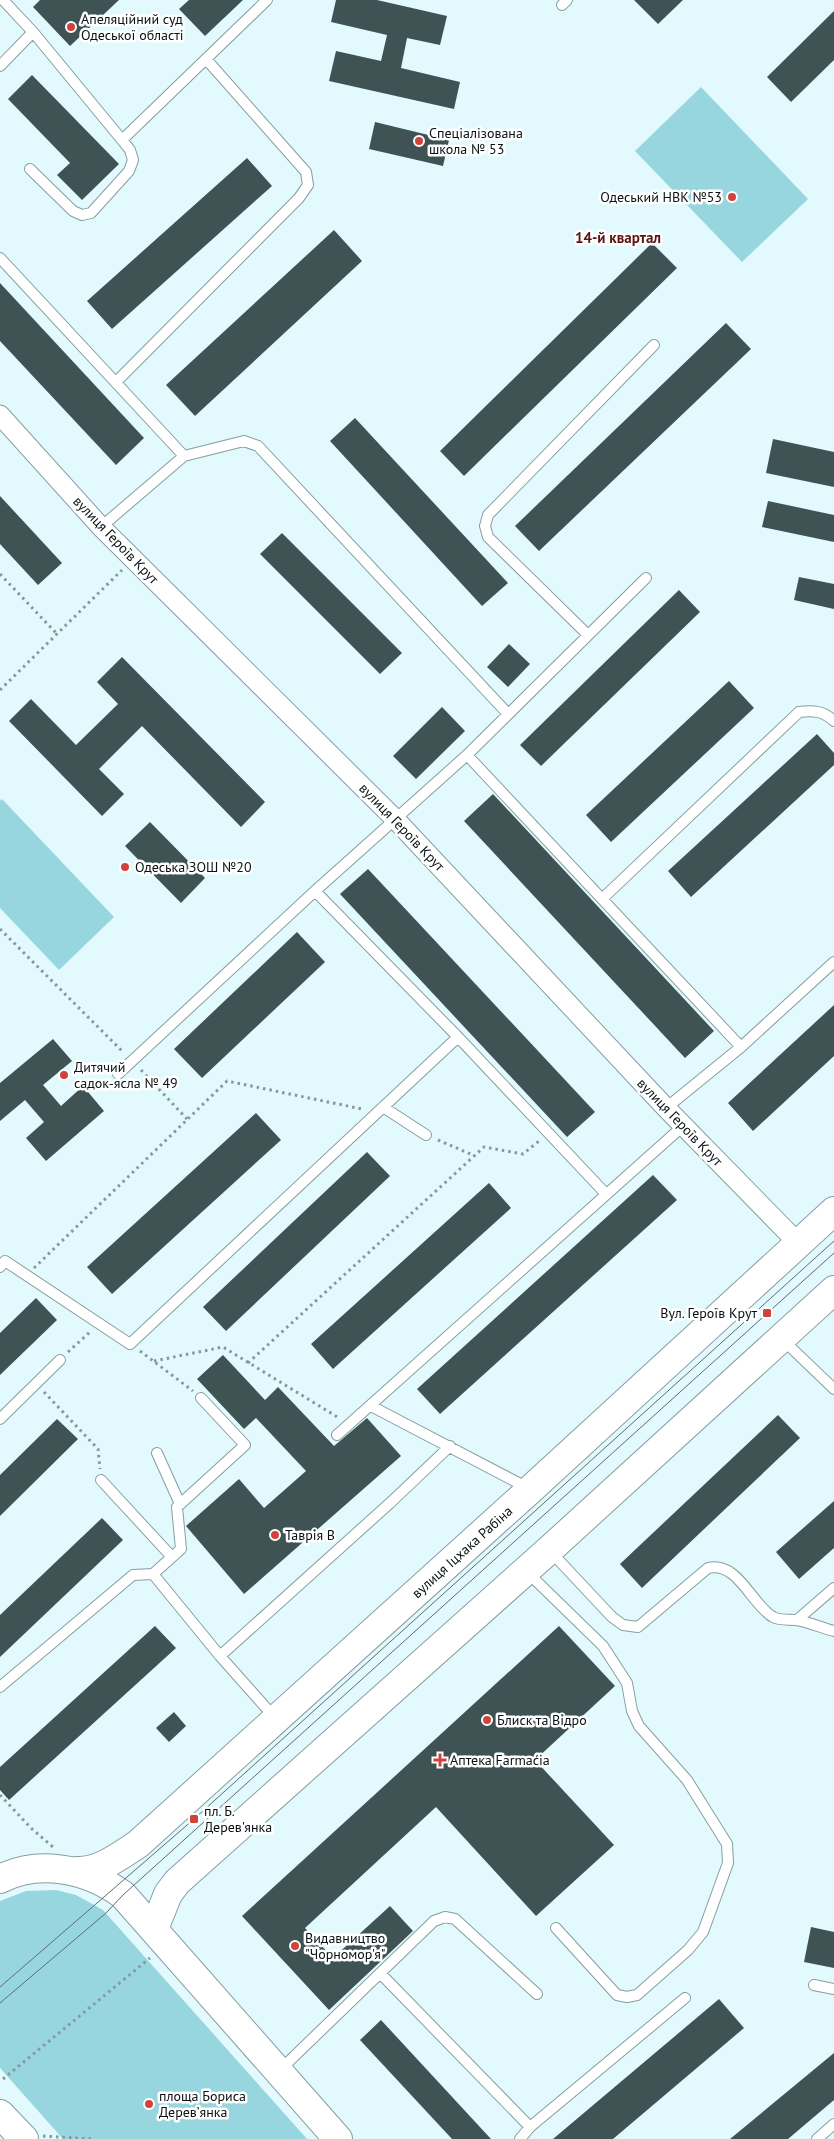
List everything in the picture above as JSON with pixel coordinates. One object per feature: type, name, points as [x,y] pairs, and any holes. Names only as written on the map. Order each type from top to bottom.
[{"type":"main road","name":"вулиця Іцхака Рабіна","points":[[80,1871],[102,1866],[138,1844],[531,1489],[834,1211]]},
{"type":"main road","points":[[154,1929],[168,1894],[177,1882],[549,1550],[834,1290]]},
{"type":"main road","points":[[3,1875],[43,1868],[80,1871],[123,1895],[338,2139]]},
{"type":"street","name":"вулиця Героїв Крут","points":[[0,415],[132,560],[396,820],[683,1126],[799,1244]]},
{"type":"lane","points":[[3,0],[33,32],[122,140],[130,150],[133,160],[129,171],[92,212],[82,215],[73,211],[30,169]]},
{"type":"lane","points":[[122,140],[267,0]]},
{"type":"lane","points":[[0,66],[33,32]]},
{"type":"lane","points":[[116,382],[299,198],[308,184],[306,172],[206,59]]},
{"type":"lane","points":[[0,258],[184,456]]},
{"type":"lane","points":[[588,635],[488,537],[485,526],[488,515],[654,346]]},
{"type":"lane","points":[[101,527],[184,456],[244,441],[258,446],[508,714]]},
{"type":"lane","points":[[118,1074],[467,755],[646,578]]},
{"type":"lane","points":[[602,899],[799,712],[812,711],[826,714],[834,721]]},
{"type":"lane","points":[[467,755],[741,1046]]},
{"type":"lane","points":[[316,891],[458,1037],[606,1194]]},
{"type":"lane","points":[[666,1108],[741,1046],[834,962]]},
{"type":"lane","points":[[0,1267],[5,1261],[130,1344],[458,1037]]},
{"type":"lane","points":[[380,1109],[426,1135]]},
{"type":"lane","points":[[337,1435],[683,1126]]},
{"type":"lane","points":[[782,1338],[834,1390]]},
{"type":"lane","points":[[0,1420],[60,1360]]},
{"type":"lane","points":[[0,1687],[133,1575],[153,1574],[181,1549],[177,1507],[245,1445],[201,1398]]},
{"type":"lane","points":[[371,1406],[531,1489]]},
{"type":"lane","points":[[220,1656],[390,1503],[450,1446]]},
{"type":"lane","points":[[157,1453],[180,1504]]},
{"type":"lane","points":[[101,1480],[172,1557]]},
{"type":"lane","points":[[549,1550],[612,1617],[623,1625],[638,1627],[708,1568],[717,1566],[729,1571],[773,1616],[784,1620],[797,1620],[834,1631]]},
{"type":"lane","points":[[525,1571],[603,1646],[627,1683],[632,1711],[639,1726],[686,1780],[726,1844],[728,1864],[703,1932],[688,1950],[637,1995],[627,1997],[617,1995],[556,1928]]},
{"type":"lane","points":[[153,1574],[220,1656],[276,1719]]},
{"type":"lane","points":[[797,1620],[834,1588]]},
{"type":"lane","points":[[278,2072],[434,1920],[445,1917],[455,1919],[537,1994]]},
{"type":"lane","points":[[380,1973],[530,2127]]},
{"type":"lane","points":[[814,1985],[834,1989]]},
{"type":"lane","points":[[520,2139],[530,2127],[685,1998]]},
{"type":"lane","points":[[817,2139],[834,2124]]},
{"type":"path","points":[[0,690],[132,560]]},
{"type":"path","points":[[0,574],[57,634]]},
{"type":"path","points":[[0,928],[187,1119]]},
{"type":"path","points":[[26,1276],[227,1081],[380,1109]]},
{"type":"path","points":[[248,1363],[484,1147],[523,1154],[549,1133]]},
{"type":"path","points":[[426,1135],[475,1156]]},
{"type":"path","points":[[60,1360],[98,1324]]},
{"type":"path","points":[[130,1344],[154,1360],[201,1398]]},
{"type":"path","points":[[154,1360],[223,1347],[349,1425]]},
{"type":"path","points":[[36,1384],[98,1449],[101,1480]]},
{"type":"path","points":[[0,1795],[31,1828],[80,1871]]},
{"type":"path","points":[[4,2079],[152,1956]]},
{"type":"path","points":[[14,2128],[92,2139]]},
{"type":"shaded area","points":[[701,87],[808,199],[742,262],[635,151]]},
{"type":"shaded area","points":[[2,799],[114,917],[59,970],[0,908],[0,801]]},
{"type":"shaded area","points":[[56,1890],[76,1895],[103,1910],[307,2139],[63,2139],[0,2068],[0,1901],[26,1891]]},
{"type":"building","name":"Апеляційний суд Одеської області","points":[[40,0],[119,0],[70,46],[33,7]]},
{"type":"building","points":[[189,0],[243,0],[205,36],[179,9]]},
{"type":"building","points":[[336,0],[377,0],[447,16],[440,45],[407,38],[401,68],[460,82],[454,109],[329,81],[336,51],[381,61],[387,35],[331,22]]},
{"type":"building","points":[[634,0],[683,0],[658,24]]},
{"type":"building","points":[[834,11],[834,60],[791,102],[767,77]]},
{"type":"building","points":[[32,75],[119,164],[82,200],[57,175],[70,163],[8,99]]},
{"type":"building","points":[[375,122],[449,140],[443,166],[369,149]]},
{"type":"building","points":[[247,158],[272,186],[112,329],[87,301]]},
{"type":"building","points":[[334,230],[362,261],[195,416],[166,385]]},
{"type":"building","points":[[652,243],[677,268],[464,476],[440,451]]},
{"type":"building","points":[[0,283],[144,438],[116,465],[0,341]]},
{"type":"building","points":[[726,323],[751,349],[539,551],[515,526]]},
{"type":"building","points":[[355,418],[508,583],[482,606],[330,441]]},
{"type":"building","points":[[773,439],[834,452],[834,487],[766,473]]},
{"type":"building","points":[[0,496],[62,563],[38,585],[0,544]]},
{"type":"building","points":[[768,501],[834,515],[834,542],[762,527]]},
{"type":"building","points":[[282,533],[402,653],[380,674],[260,554]]},
{"type":"building","points":[[799,577],[834,584],[834,609],[794,600]]},
{"type":"building","points":[[679,590],[700,612],[541,766],[520,745]]},
{"type":"building","points":[[509,644],[530,664],[508,687],[487,667]]},
{"type":"building","points":[[122,657],[265,802],[241,827],[142,726],[99,769],[124,794],[102,816],[9,721],[31,699],[76,745],[118,704],[97,682]]},
{"type":"building","points":[[729,681],[754,708],[611,842],[586,815]]},
{"type":"building","points":[[442,707],[465,731],[416,779],[393,756]]},
{"type":"building","points":[[817,734],[834,753],[834,765],[691,897],[668,871]]},
{"type":"building","points":[[493,794],[714,1031],[685,1058],[464,821]]},
{"type":"building","points":[[150,822],[205,878],[181,903],[125,846]]},
{"type":"building","points":[[368,869],[595,1112],[567,1137],[340,894]]},
{"type":"building","points":[[297,932],[325,962],[202,1078],[174,1049]]},
{"type":"building","points":[[834,1005],[834,1056],[753,1131],[728,1103]]},
{"type":"building","points":[[53,1039],[72,1061],[43,1085],[61,1106],[83,1086],[104,1111],[46,1161],[26,1138],[44,1122],[25,1100],[0,1121],[0,1083]]},
{"type":"building","points":[[256,1113],[281,1140],[112,1294],[87,1267]]},
{"type":"building","points":[[367,1152],[390,1176],[226,1331],[203,1307]]},
{"type":"building","points":[[653,1175],[677,1200],[440,1414],[417,1389]]},
{"type":"building","points":[[489,1183],[511,1208],[333,1369],[311,1344]]},
{"type":"building","points":[[36,1298],[57,1320],[0,1375],[0,1333]]},
{"type":"building","points":[[223,1355],[265,1400],[278,1387],[334,1446],[367,1418],[401,1456],[244,1594],[186,1526],[239,1479],[264,1508],[306,1471],[256,1418],[244,1429],[197,1379]]},
{"type":"building","points":[[778,1415],[800,1438],[642,1588],[620,1564]]},
{"type":"building","points":[[57,1419],[78,1439],[0,1516],[0,1475]]},
{"type":"building","points":[[834,1501],[834,1548],[799,1579],[776,1552]]},
{"type":"building","points":[[102,1518],[123,1540],[0,1657],[0,1615]]},
{"type":"building","points":[[155,1626],[176,1648],[9,1800],[0,1790],[0,1767]]},
{"type":"building","points":[[559,1626],[615,1686],[535,1760],[614,1845],[536,1916],[436,1807],[305,1928],[333,1958],[390,1906],[413,1931],[329,2010],[242,1916]]},
{"type":"building","points":[[174,1712],[186,1726],[169,1742],[156,1728]]},
{"type":"building","points":[[811,1927],[834,1932],[834,1968],[804,1962]]},
{"type":"building","points":[[719,1999],[744,2028],[613,2139],[553,2139]]},
{"type":"building","points":[[381,2020],[491,2139],[452,2139],[360,2040]]},
{"type":"building","points":[[834,2053],[834,2100],[788,2139],[730,2139]]},
{"type":"tram line","points":[[0,1987],[194,1819],[834,1241]]},
{"type":"tram line","points":[[0,2003],[106,1913],[123,1895],[834,1253]]},
{"type":"place","name":"Апеляційний суд Одеської області","points":[[71,27]]},
{"type":"place","name":"Спеціалізована школа № 53","points":[[419,141]]},
{"type":"place","name":"Одеський НВК №53","points":[[732,197]]},
{"type":"place","name":"Одеська ЗОШ №20","points":[[125,867]]},
{"type":"place","name":"Дитячий садок-ясла № 49","points":[[64,1075]]},
{"type":"place","name":"Вул. Героїв Крут","points":[[767,1313]]},
{"type":"place","name":"Таврія В","points":[[275,1535]]},
{"type":"place","name":"Блиск та Відро","points":[[487,1720]]},
{"type":"place","name":"Аптека Farmaćia","points":[[440,1760]]},
{"type":"place","name":"пл. Б. Дерев'янка","points":[[194,1819]]},
{"type":"place","name":"Видавництво \"Чорномор'я\"","points":[[295,1946]]},
{"type":"place","name":"площа Бориса Деревʼянка","points":[[149,2104]]},
{"type":"district","name":"14-й квартал","points":[[618,237]]}]
